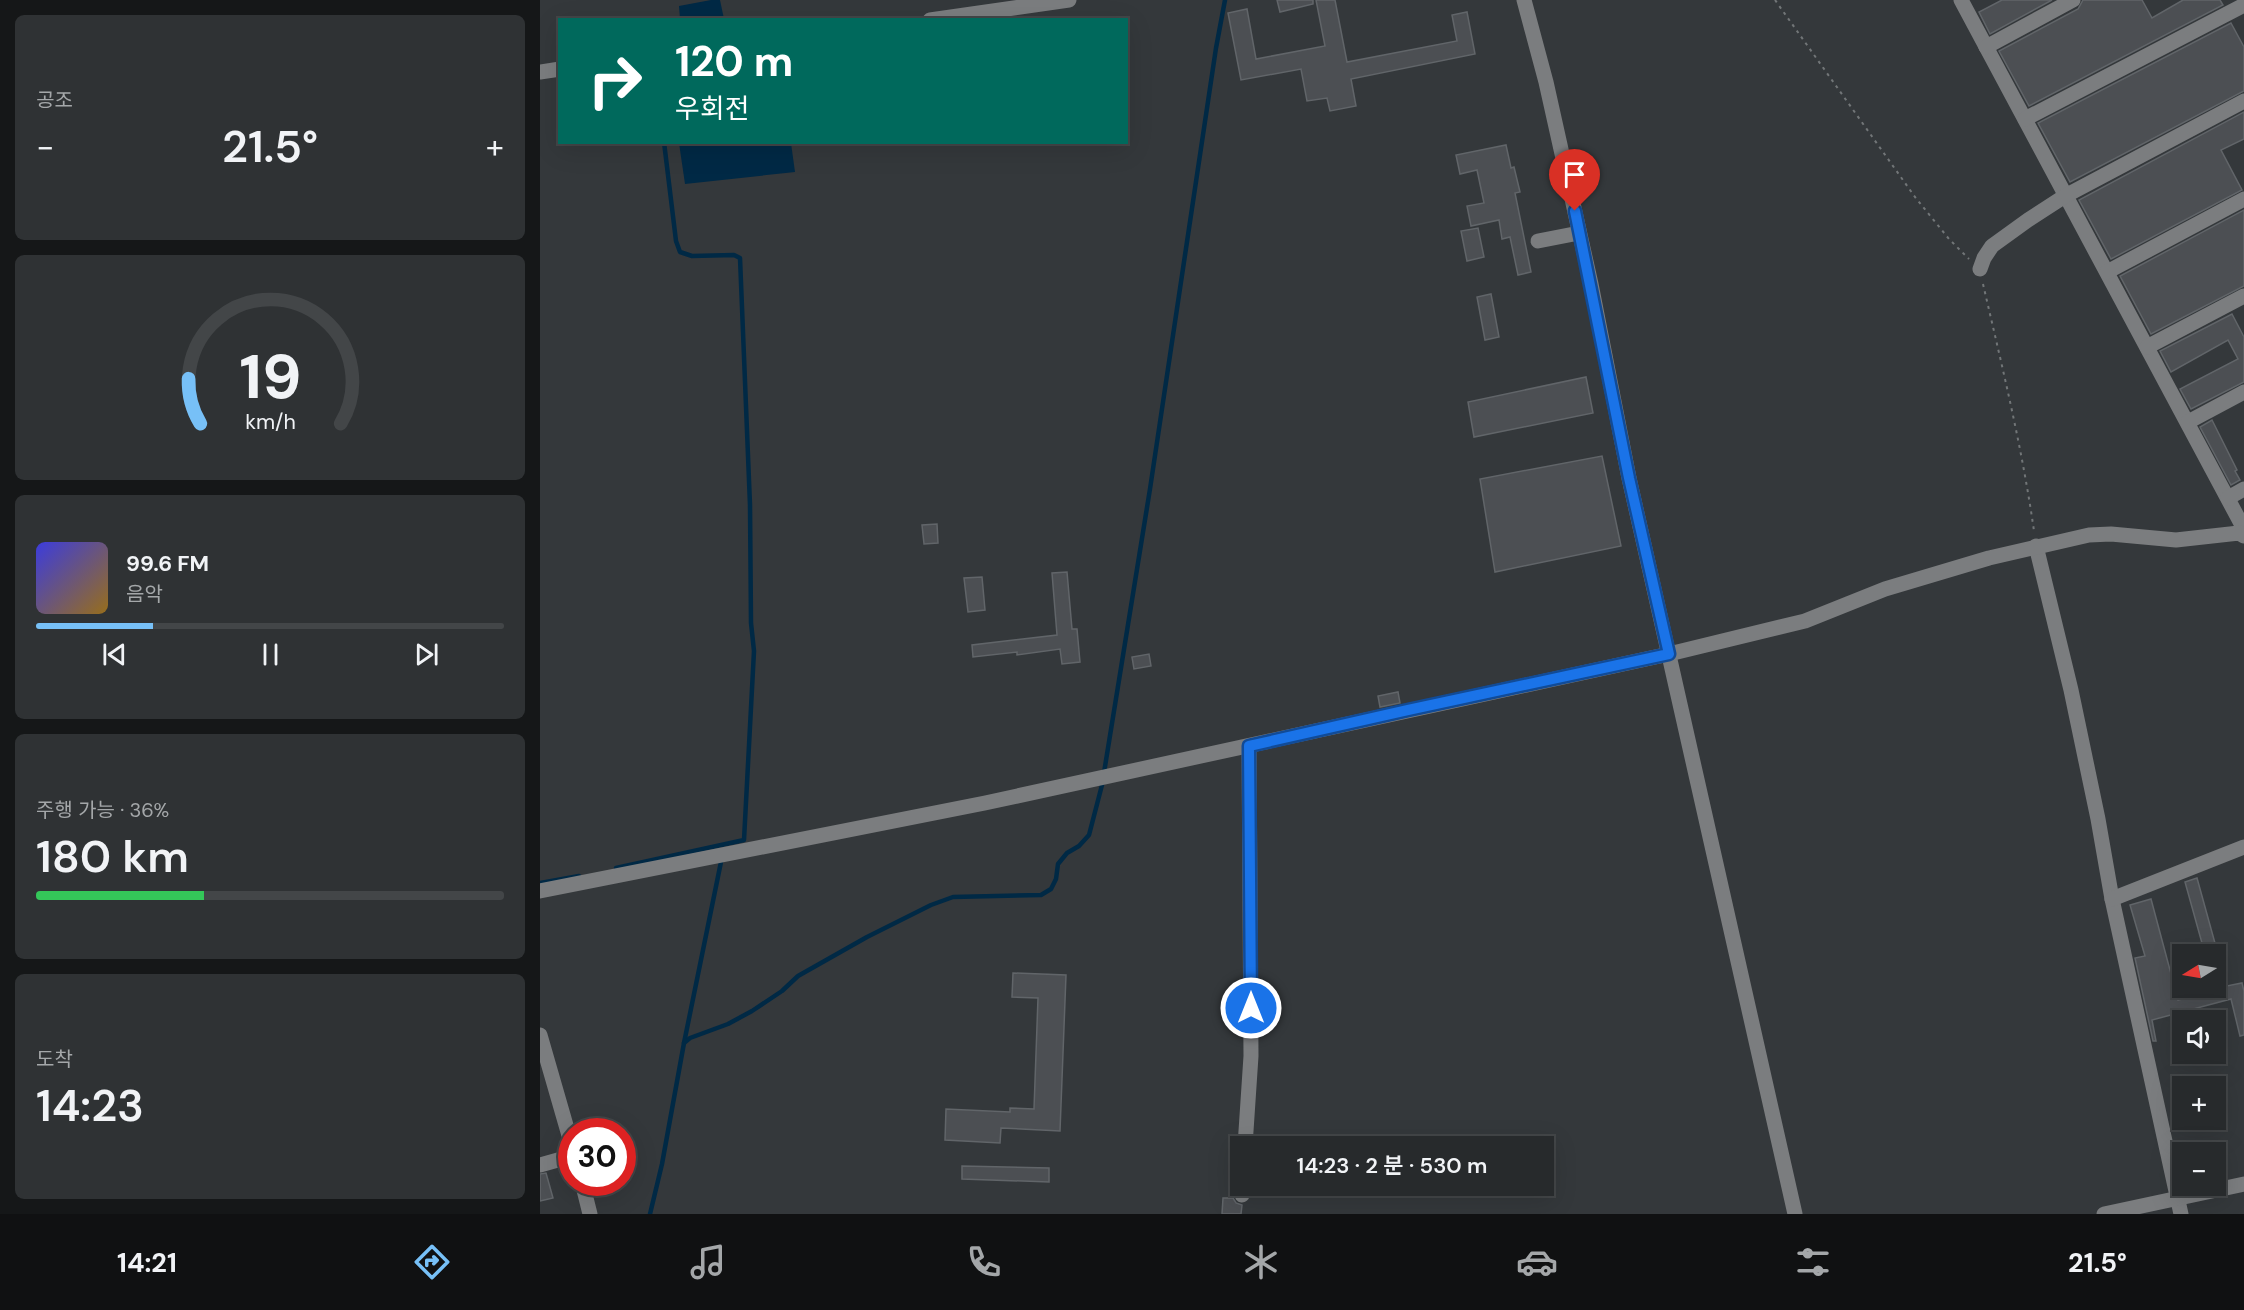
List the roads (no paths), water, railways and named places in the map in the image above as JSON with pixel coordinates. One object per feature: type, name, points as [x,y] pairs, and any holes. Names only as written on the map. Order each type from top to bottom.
[{"type":"street","points":[[944,18],[1069,0]]},
{"type":"street","points":[[1524,0],[1546,82],[1580,233],[1629,478],[1794,1214]]},
{"type":"street","points":[[1961,0],[2244,529]]},
{"type":"street","points":[[1986,47],[2073,0]]},
{"type":"street","points":[[2025,119],[2244,5]]},
{"type":"street","points":[[540,72],[558,69]]},
{"type":"street","points":[[1980,269],[1992,246],[2006,234],[2065,196],[2244,101]]},
{"type":"street","points":[[2107,272],[2244,199]]},
{"type":"street","points":[[1538,242],[1580,233]]},
{"type":"street","points":[[2147,347],[2244,296]]},
{"type":"street","points":[[2188,422],[2244,392]]},
{"type":"street","points":[[2228,498],[2244,489]]},
{"type":"street","points":[[540,891],[985,803],[1669,654],[1805,621],[1885,589],[2036,546],[2090,535],[2111,534],[2176,540],[2239,533],[2244,536]]},
{"type":"street","points":[[2036,546],[2071,690],[2112,899],[2181,1214]]},
{"type":"street","points":[[1246,1136],[1251,1056],[1249,746]]},
{"type":"street","points":[[2112,899],[2244,847]]},
{"type":"street","points":[[540,1035],[545,1071],[562,1118]]},
{"type":"street","points":[[540,1165],[558,1160]]},
{"type":"street","points":[[2104,1214],[2244,1184]]},
{"type":"street","points":[[586,1196],[590,1214]]},
{"type":"water","points":[[720,0],[724,18],[680,18],[679,6]]},
{"type":"water","points":[[679,144],[791,144],[795,172],[685,184]]},
{"type":"waterway","points":[[650,1214],[662,1164],[684,1043],[690,1038],[728,1024],[752,1011],[782,991],[798,976],[867,937],[931,905],[953,897],[1041,895],[1051,889],[1056,879],[1058,864],[1067,853],[1079,846],[1089,835],[1102,785],[1225,0]]},
{"type":"waterway","points":[[616,868],[744,840],[754,651],[751,623],[750,505],[740,258],[734,255],[692,256],[680,252],[676,241],[664,144]]},
{"type":"waterway","points":[[684,1043],[722,857]]},
{"type":"waterway","points":[[540,883],[579,876]]}]
